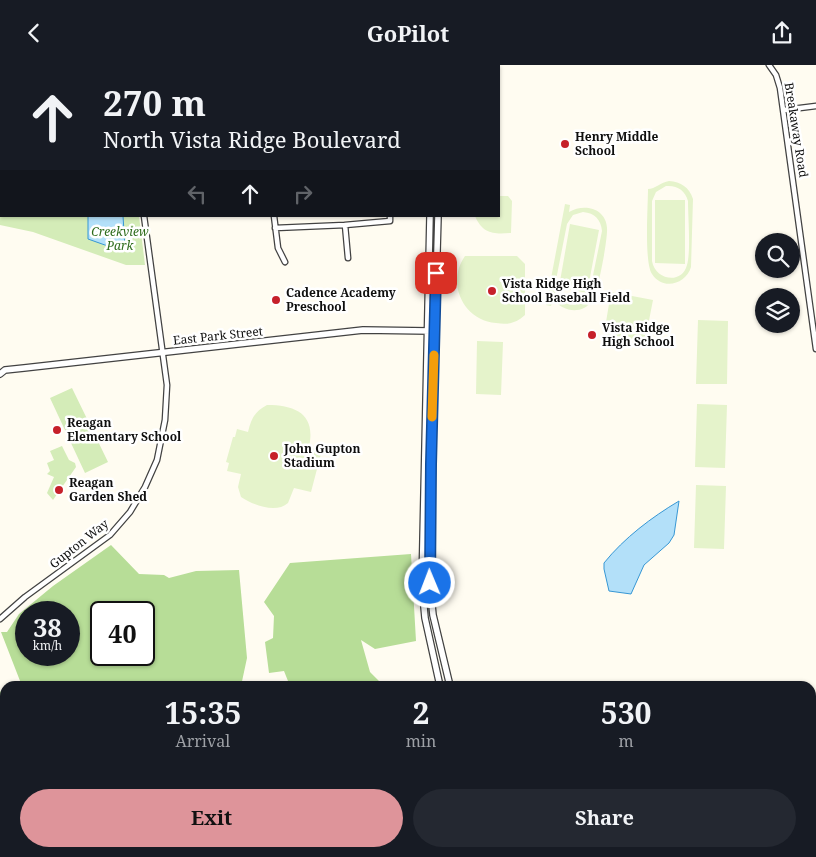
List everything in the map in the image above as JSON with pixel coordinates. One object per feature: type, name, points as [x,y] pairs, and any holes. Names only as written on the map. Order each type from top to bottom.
[{"type":"street","name":"Breakaway Road","points":[[769,65],[778,81],[784,110],[816,349]]},
{"type":"street","points":[[784,110],[816,106]]},
{"type":"street","name":"Gupton Way","points":[[0,619],[25,597],[110,535],[130,512],[145,487],[157,460],[165,420],[167,396],[163,352],[144,217]]},
{"type":"street","points":[[274,217],[278,248],[285,263]]},
{"type":"street","points":[[430,217],[422,597],[439,681]]},
{"type":"street","points":[[438,217],[432,427],[431,595],[433,615],[449,681]]},
{"type":"street","points":[[275,228],[345,225],[390,219]]},
{"type":"street","points":[[345,225],[348,258]]},
{"type":"street","name":"East Park Street","points":[[2,371],[363,330],[435,331]]},
{"type":"green space","points":[[666,182],[681,184],[689,191],[693,199],[691,267],[684,278],[668,284],[657,279],[652,274],[647,246],[648,189]],"holes":[[[666,186],[677,187],[683,191],[688,201],[689,243],[687,265],[684,271],[675,278],[663,276],[654,267],[652,261],[652,201],[656,192]]]},
{"type":"green space","points":[[500,196],[508,196],[512,201],[511,233],[490,232],[478,222],[476,217],[500,217]]},
{"type":"green space","points":[[655,200],[685,200],[685,264],[655,263]]},
{"type":"green space","points":[[565,204],[570,205],[569,212],[581,208],[593,209],[603,216],[606,221],[607,234],[600,277],[592,301],[578,310],[562,307],[553,299],[551,306],[546,305]],"holes":[[[583,212],[597,218],[602,231],[589,295],[584,300],[573,305],[568,304],[559,297],[555,285],[567,224],[573,215]]]},
{"type":"green space","name":"Creekview Park","points":[[0,217],[139,217],[145,265],[126,265],[33,232],[0,225]]},
{"type":"green space","points":[[570,224],[599,230],[587,293],[559,287]]},
{"type":"green space","name":"Vista Ridge High School Baseball Field","points":[[465,256],[517,256],[525,264],[525,315],[512,323],[496,323],[484,320],[467,308],[461,298],[457,277]]},
{"type":"green space","points":[[611,292],[653,300],[645,341],[604,334]]},
{"type":"green space","points":[[698,320],[728,321],[727,384],[696,384]]},
{"type":"green space","points":[[477,341],[503,342],[501,395],[476,394]]},
{"type":"green space","points":[[72,388],[108,462],[85,473],[50,398]]},
{"type":"green space","points":[[697,404],[727,405],[725,468],[695,467]]},
{"type":"green space","name":"John Gupton Stadium","points":[[267,405],[287,407],[302,414],[310,427],[309,447],[322,450],[311,492],[294,488],[288,503],[277,508],[264,507],[241,497],[238,487],[241,474],[227,471],[229,463],[226,462],[237,429],[248,432],[254,416]]},
{"type":"green space","points":[[62,446],[69,460],[75,463],[76,467],[53,500],[47,493],[54,477],[47,474],[50,471],[47,463],[54,460],[50,451]]},
{"type":"green space","points":[[696,485],[726,486],[724,549],[694,548]]},
{"type":"green space","points":[[111,545],[139,574],[164,575],[169,578],[196,571],[239,570],[247,658],[242,681],[20,681],[1,632],[7,632],[15,620],[15,666],[80,666],[80,601],[35,601]]},
{"type":"green space","points":[[411,554],[416,641],[375,649],[361,640],[370,672],[379,681],[288,681],[284,671],[269,673],[265,642],[273,638],[274,616],[264,602],[290,563]]},
{"type":"water","points":[[88,217],[123,217],[125,248],[119,250],[88,239]]},
{"type":"water","points":[[679,501],[674,535],[669,543],[644,565],[631,594],[609,591],[604,563],[620,545],[639,529]]},
{"type":"slow traffic","points":[[432,417],[434,355]]},
{"type":"place","name":"Henry Middle School","points":[[565,144]]},
{"type":"place","name":"Vista Ridge High School Baseball Field","points":[[492,291]]},
{"type":"place","name":"Cadence Academy Preschool","points":[[276,300]]},
{"type":"place","name":"Vista Ridge High School","points":[[592,335]]},
{"type":"place","name":"Reagan Elementary School","points":[[57,430]]},
{"type":"place","name":"John Gupton Stadium","points":[[274,456]]},
{"type":"place","name":"Reagan Garden Shed","points":[[59,490]]},
{"type":"route","points":[[430,583],[436,273]]}]
